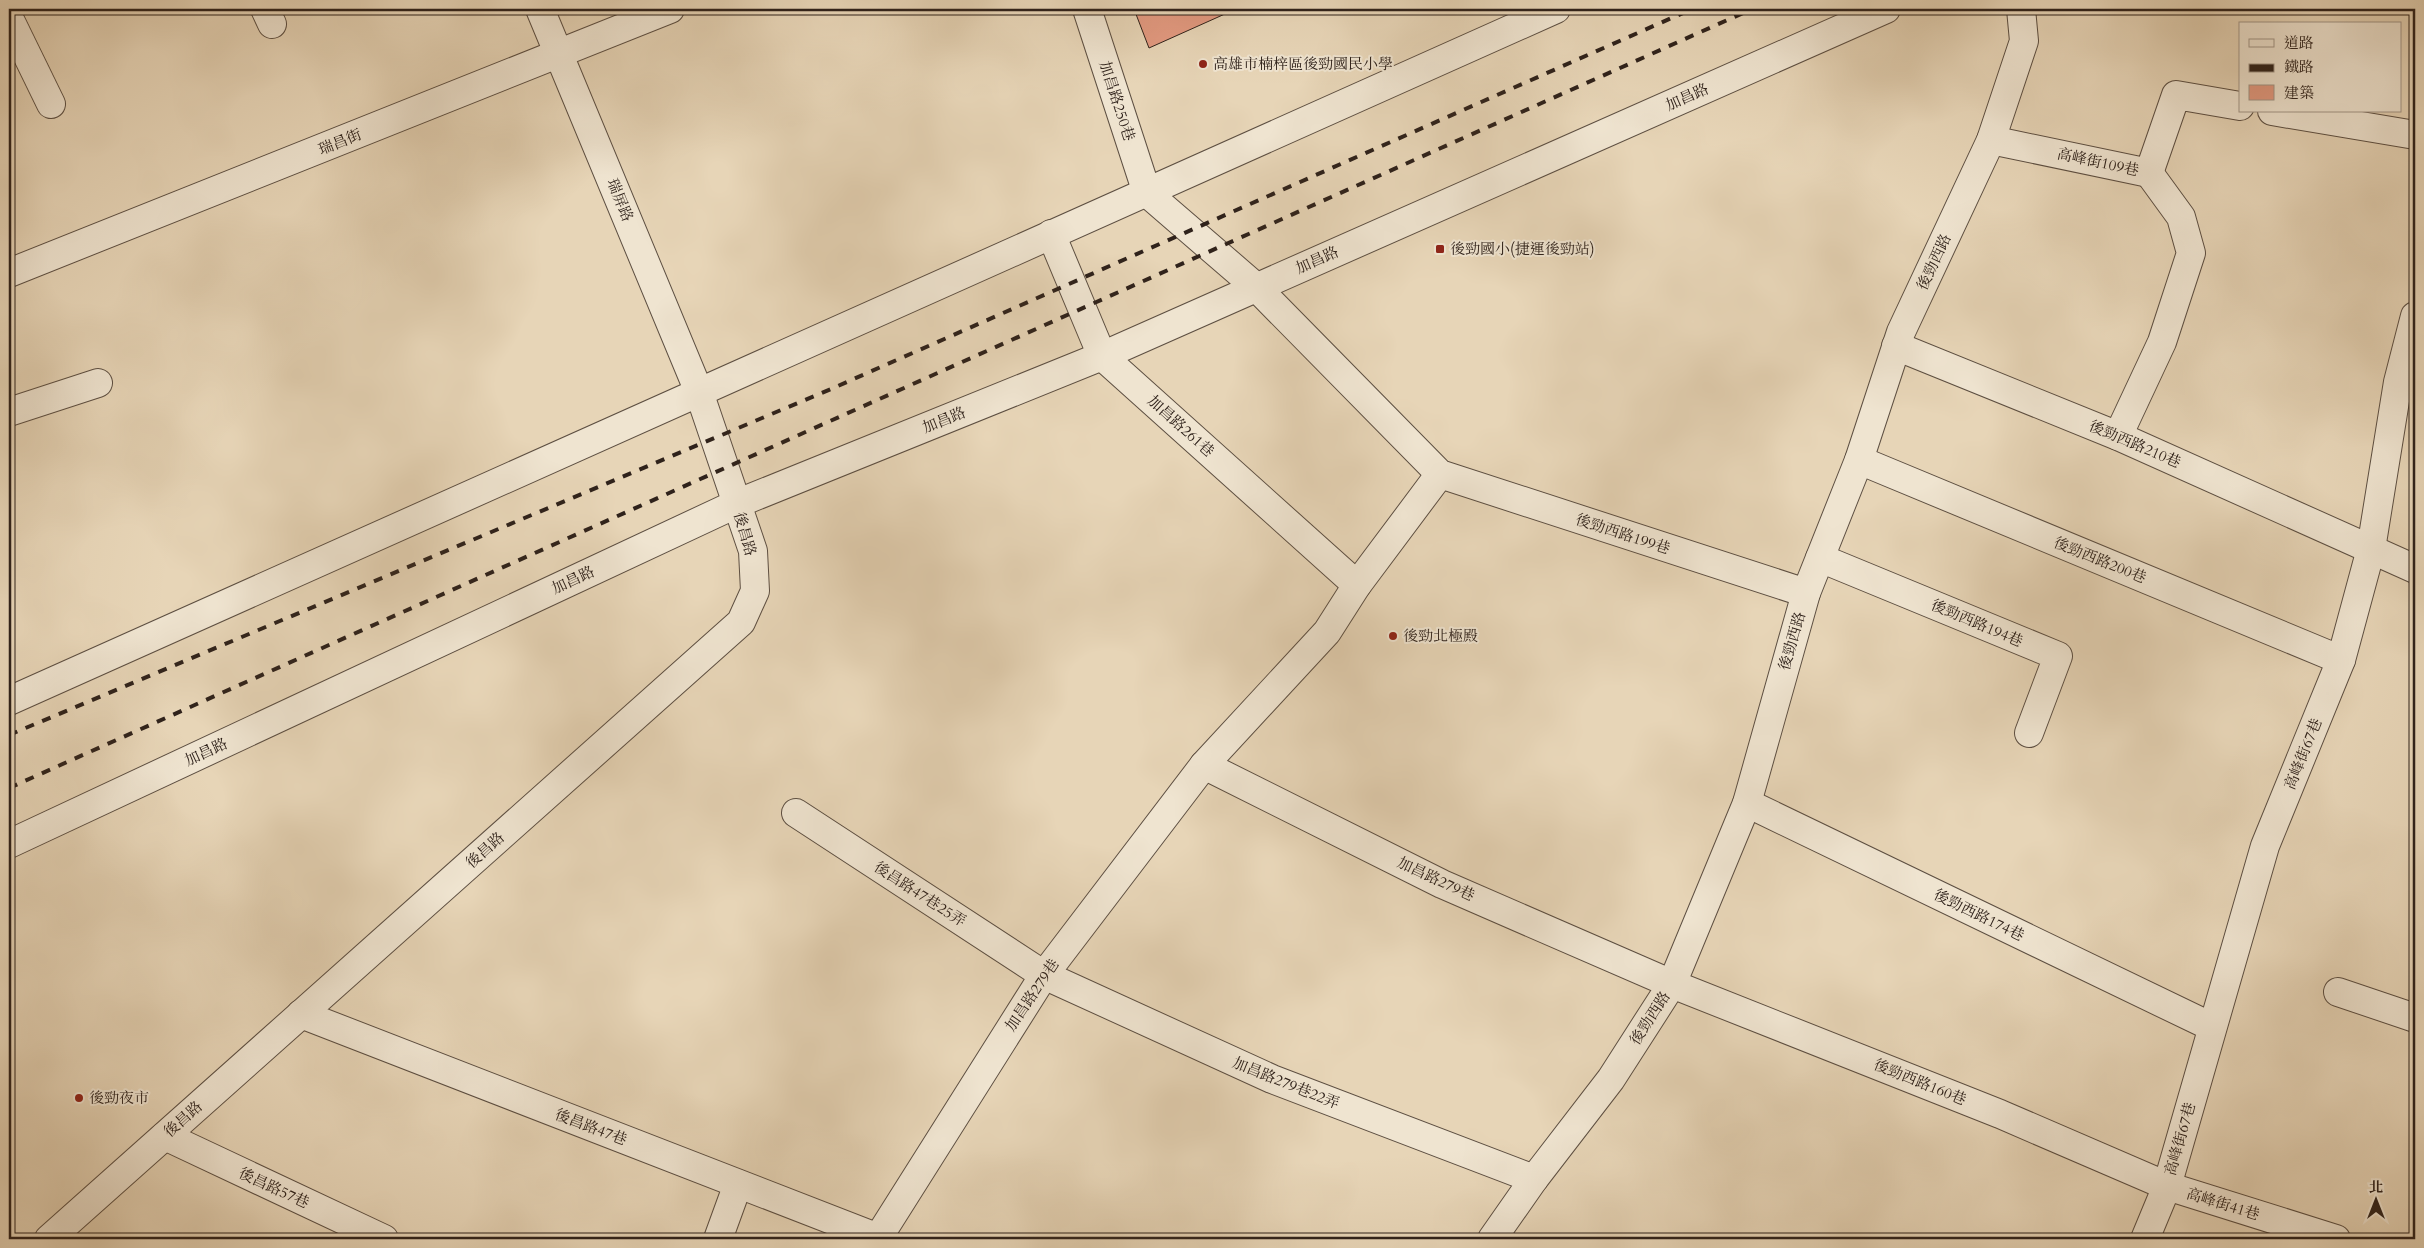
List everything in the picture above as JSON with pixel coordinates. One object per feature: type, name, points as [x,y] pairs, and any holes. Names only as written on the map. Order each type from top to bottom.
[{"type":"street","name":"瑞屏路","points":[[540,9],[699,392]]},
{"type":"street","name":"瑞昌街","points":[[9,273],[670,9]]},
{"type":"street","name":"加昌路250巷","points":[[1087,9],[1147,193]]},
{"type":"street","points":[[9,701],[1556,9]]},
{"type":"street","name":"加昌路","points":[[9,844],[736,504],[1102,356],[1256,286],[1886,9]]},
{"type":"street","name":"後勁西路","points":[[1492,1239],[1534,1179],[1611,1079],[1672,984],[1747,803],[1806,593],[1859,460],[1896,346],[1991,140],[2024,41],[2021,9]]},
{"type":"street","points":[[9,18],[51,104]]},
{"type":"street","name":"高峰街109巷","points":[[1991,140],[2149,173],[2176,95],[2239,106]]},
{"type":"street","points":[[2278,112],[2415,135]]},
{"type":"street","points":[[2118,436],[2162,342],[2191,253],[2181,217],[2149,173]]},
{"type":"street","points":[[1147,193],[1256,286],[1440,474]]},
{"type":"street","name":"加昌路261巷","points":[[1051,234],[1102,356],[1357,584]]},
{"type":"street","name":"高峰街67巷","points":[[2145,1239],[2167,1186],[2265,846],[2341,660],[2371,549],[2398,382],[2415,316]]},
{"type":"street","name":"後勁西路210巷","points":[[1896,346],[2118,436],[2415,569]]},
{"type":"street","points":[[9,412],[98,383]]},
{"type":"street","name":"後昌路","points":[[50,1239],[741,622],[755,590],[753,551],[699,392]]},
{"type":"street","name":"後勁西路200巷","points":[[1859,460],[2341,660]]},
{"type":"street","name":"加昌路279巷","points":[[880,1238],[1044,975],[1204,765],[1327,632],[1357,584],[1440,474]]},
{"type":"street","name":"後勁西路199巷","points":[[1440,474],[1806,593]]},
{"type":"street","name":"後勁西路194巷","points":[[1820,558],[2058,656],[2029,733]]},
{"type":"street","name":"加昌路279巷","points":[[1204,765],[1442,884],[1672,984]]},
{"type":"street","name":"後勁西路174巷","points":[[1747,803],[2212,1027]]},
{"type":"street","name":"後昌路47巷25弄","points":[[796,813],[1044,975]]},
{"type":"street","name":"加昌路279巷22弄","points":[[1044,975],[1272,1079],[1534,1179]]},
{"type":"street","name":"後勁西路160巷","points":[[1672,984],[2000,1114],[2167,1186]]},
{"type":"street","points":[[2338,992],[2415,1018]]},
{"type":"street","name":"後昌路47巷","points":[[301,1014],[880,1238]]},
{"type":"street","name":"後昌路57巷","points":[[165,1136],[384,1239]]},
{"type":"street","points":[[718,1239],[738,1184]]},
{"type":"street","name":"高峰街41巷","points":[[2167,1186],[2336,1239]]},
{"type":"building","points":[[1134,9],[1236,9],[1149,48]]},
{"type":"railway","points":[[9,735],[831,389],[1692,9]]},
{"type":"railway","points":[[9,788],[1752,9]]},
{"type":"place","name":"高雄市楠梓區後勁國民小學","points":[[1203,64]]},
{"type":"place","name":"後勁國小(捷運後勁站)","points":[[1440,249]]},
{"type":"place","name":"後勁北極殿","points":[[1393,636]]},
{"type":"place","name":"後勁夜市","points":[[79,1098]]}]
